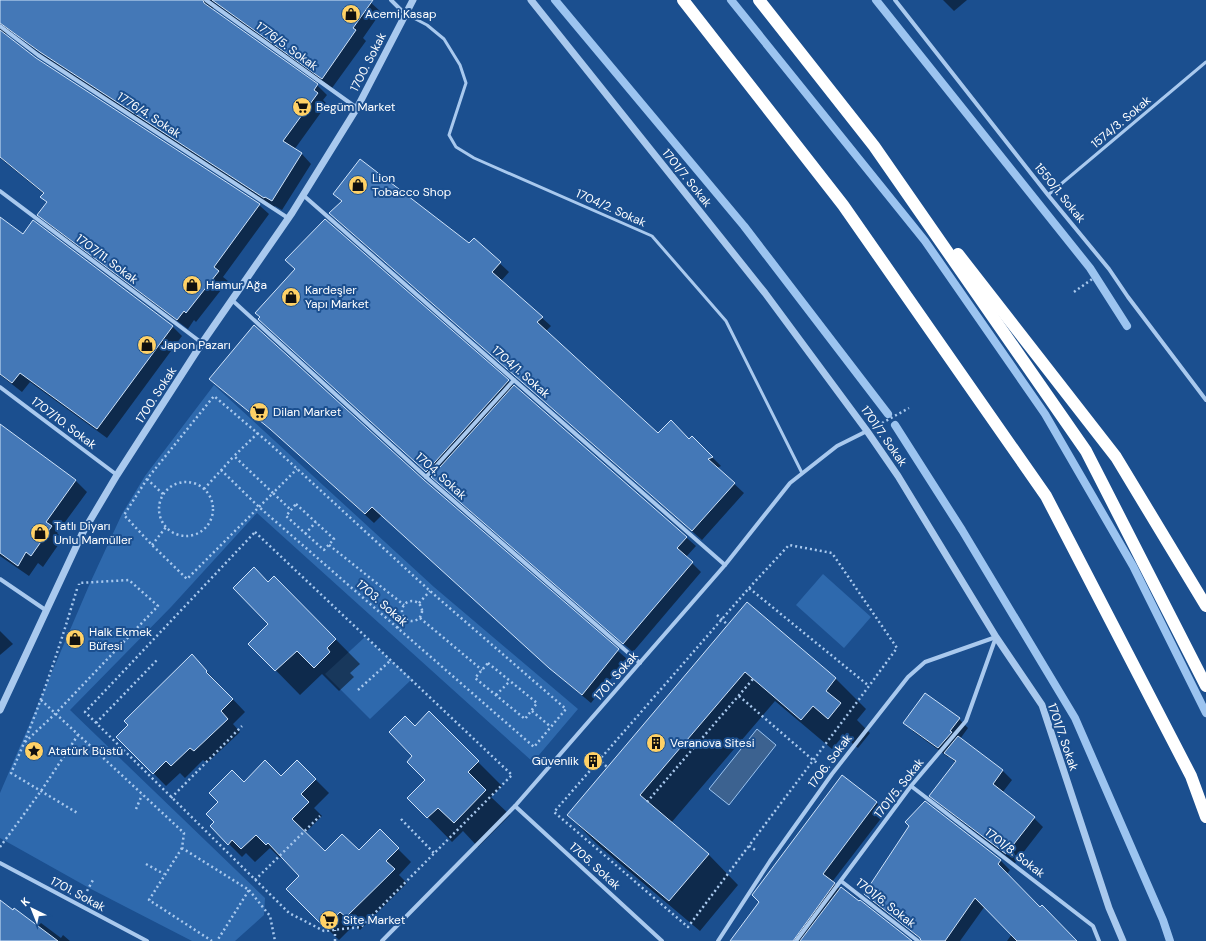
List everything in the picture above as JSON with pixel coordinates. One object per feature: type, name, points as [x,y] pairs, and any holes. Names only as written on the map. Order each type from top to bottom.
[{"type":"highway","points":[[683,0],[843,205],[1046,496],[1191,776],[1206,817]]},
{"type":"highway","points":[[759,0],[1116,457],[1206,606]]},
{"type":"highway","points":[[874,146],[1086,451],[1206,686]]},
{"type":"street","name":"1776/5. Sokak","points":[[206,0],[357,108]]},
{"type":"street","points":[[391,0],[405,14]]},
{"type":"street","name":"1700. Sokak","points":[[0,710],[82,534],[117,475],[202,343],[288,218],[357,108],[413,0]]},
{"type":"street","name":"1701/7. Sokak","points":[[531,0],[765,293],[867,431],[898,476],[996,637],[1042,705],[1109,908],[1123,941]]},
{"type":"street","name":"1550/1. Sokak","points":[[895,0],[1048,195],[1109,269],[1128,297],[1206,400]]},
{"type":"street","name":"1776/4. Sokak","points":[[0,26],[38,55],[288,218]]},
{"type":"street","name":"1707/11. Sokak","points":[[0,191],[202,343]]},
{"type":"street","name":"1704/1. Sokak","points":[[303,195],[725,564]]},
{"type":"street","name":"1704. Sokak","points":[[232,300],[426,477],[640,663]]},
{"type":"street","points":[[426,477],[514,380]]},
{"type":"street","name":"1707/10. Sokak","points":[[0,387],[117,475]]},
{"type":"street","name":"1701. Sokak","points":[[382,941],[514,806],[725,564],[790,482],[837,446],[867,431]]},
{"type":"street","points":[[0,579],[47,611]]},
{"type":"street","name":"1701/5. Sokak","points":[[796,941],[912,786],[966,721],[996,637]]},
{"type":"street","name":"1706. Sokak","points":[[718,941],[770,861],[832,774],[908,677],[925,662],[996,637]]},
{"type":"street","name":"1701/8. Sokak","points":[[912,786],[1093,926],[1098,941]]},
{"type":"street","name":"1705. Sokak","points":[[514,806],[662,941]]},
{"type":"street","name":"1701. Sokak","points":[[0,864],[147,941]]},
{"type":"street","name":"1701/6. Sokak","points":[[841,881],[918,941]]},
{"type":"lane","name":"1704/2. Sokak","points":[[405,14],[427,25],[444,39],[460,65],[466,83],[449,135],[456,147],[474,158],[652,236],[726,321],[802,473]]},
{"type":"lane","name":"1574/3. Sokak","points":[[1048,195],[1206,62]]},
{"type":"path","points":[[1074,292],[1085,284]]},
{"type":"path","points":[[298,469],[187,579],[124,515],[147,478],[214,396],[298,469],[430,591],[566,709],[551,727],[532,711]]},
{"type":"path","points":[[867,431],[909,408]]},
{"type":"path","points":[[204,489],[234,456],[258,433]]},
{"type":"path","points":[[234,456],[291,510]]},
{"type":"path","name":"1703. Sokak","points":[[221,470],[259,507],[534,747],[551,727]]},
{"type":"path","points":[[147,478],[163,494]]},
{"type":"path","points":[[190,482],[198,484],[204,489],[212,504],[210,520],[205,528],[190,535],[181,535],[166,527],[161,519],[159,511],[163,494],[168,488],[175,484],[190,482]]},
{"type":"path","points":[[296,504],[334,539],[324,550],[286,516],[291,510],[296,504]]},
{"type":"path","points":[[305,534],[316,522]]},
{"type":"path","points":[[152,545],[166,527]]},
{"type":"path","points":[[255,532],[512,775],[361,927],[324,931],[289,913],[96,723],[85,712],[255,532]]},
{"type":"path","points":[[329,545],[404,605]]},
{"type":"path","points":[[789,545],[832,553],[897,648],[688,927],[554,812],[748,588],[789,545]]},
{"type":"path","points":[[25,742],[55,714],[158,606],[129,580],[79,583],[41,700],[25,742],[11,772],[79,814]]},
{"type":"path","points":[[748,588],[869,686]]},
{"type":"path","points":[[418,603],[430,591]]},
{"type":"path","points":[[412,601],[418,603],[422,609],[422,615],[420,618],[411,622],[405,618],[402,610],[404,605],[412,601]]},
{"type":"path","points":[[717,615],[728,625]]},
{"type":"path","points":[[397,628],[405,618]]},
{"type":"path","points":[[420,618],[482,670]]},
{"type":"path","points":[[96,723],[157,660]]},
{"type":"path","points":[[358,690],[391,660]]},
{"type":"path","points":[[488,663],[510,681],[537,703],[525,719],[475,678],[488,663]]},
{"type":"path","points":[[647,802],[753,679]]},
{"type":"path","points":[[496,695],[510,681]]},
{"type":"path","points":[[739,696],[813,760],[821,765]]},
{"type":"path","points":[[41,700],[184,833],[182,848],[164,874],[149,900],[212,941]]},
{"type":"path","points":[[171,798],[242,726]]},
{"type":"path","points":[[0,847],[78,735]]},
{"type":"path","points":[[594,755],[608,767]]},
{"type":"path","points":[[136,809],[142,795]]},
{"type":"path","points":[[255,880],[320,816]]},
{"type":"path","points":[[401,819],[434,853]]},
{"type":"path","points":[[749,846],[755,850]]},
{"type":"path","points":[[182,848],[249,890],[270,916],[275,941]]},
{"type":"path","points":[[146,864],[164,874]]},
{"type":"path","points":[[217,941],[249,890]]},
{"type":"path","points":[[335,930],[335,941]]},
{"type":"shaded area","points":[[214,385],[434,587],[578,709],[533,762],[257,513],[171,607],[70,710],[265,898],[264,915],[235,941],[192,941],[91,889],[0,838],[0,793],[91,581],[122,514],[145,476]]},
{"type":"shaded area","points":[[823,574],[871,617],[844,648],[796,605]]},
{"type":"shaded area","points":[[365,637],[412,679],[370,719],[325,674]]},
{"type":"shaded area","points":[[757,729],[776,745],[729,805],[709,789]]},
{"type":"building","points":[[0,0],[203,0],[204,3],[318,84],[314,90],[318,93],[283,141],[302,153],[272,201],[265,197],[264,198],[40,52],[0,23]]},
{"type":"building","points":[[212,0],[373,0],[353,28],[356,30],[322,79]]},
{"type":"building","points":[[0,30],[36,58],[260,204],[214,267],[219,271],[186,313],[184,311],[177,320],[37,215],[47,202],[40,197],[44,193],[0,157]]},
{"type":"building","points":[[360,159],[469,243],[474,238],[501,262],[492,272],[543,317],[537,322],[658,433],[671,420],[689,439],[692,436],[713,457],[708,459],[735,483],[692,531],[329,213],[342,201],[333,194]]},
{"type":"building","points":[[0,217],[23,234],[33,220],[173,326],[97,429],[20,373],[12,383],[0,374]]},
{"type":"building","points":[[325,219],[509,380],[426,472],[258,319],[260,317],[255,313],[295,269],[285,260]]},
{"type":"building","points":[[254,325],[424,480],[619,649],[582,695],[549,668],[372,507],[365,514],[270,429],[209,379]]},
{"type":"building","points":[[514,385],[687,537],[677,548],[693,562],[623,644],[431,477]]},
{"type":"building","points":[[0,424],[76,480],[46,522],[52,526],[31,556],[26,552],[18,566],[0,553]]},
{"type":"building","points":[[254,567],[268,582],[274,576],[336,639],[327,648],[330,652],[314,668],[297,651],[275,671],[248,644],[268,624],[233,588]]},
{"type":"building","name":"Veranova Sitesi","points":[[747,602],[836,678],[826,691],[841,703],[828,719],[813,706],[801,720],[745,672],[640,795],[709,854],[669,901],[567,815]]},
{"type":"building","points":[[192,654],[207,671],[206,672],[233,699],[221,711],[228,719],[194,751],[190,748],[171,766],[166,761],[153,774],[116,737],[128,725],[124,721]]},
{"type":"building","points":[[925,693],[960,718],[950,731],[952,732],[938,748],[903,723]]},
{"type":"building","points":[[429,711],[479,761],[468,772],[486,790],[454,823],[438,808],[427,818],[407,798],[425,780],[407,762],[412,756],[389,732],[405,716],[415,726]]},
{"type":"building","points":[[958,736],[1003,770],[993,784],[1035,817],[1006,854],[929,796],[956,761],[944,753]]},
{"type":"building","points":[[265,760],[281,776],[297,760],[316,779],[301,794],[309,802],[292,819],[325,851],[342,834],[359,850],[380,829],[399,848],[386,861],[395,869],[346,917],[340,912],[324,927],[286,889],[299,876],[268,843],[266,845],[256,835],[241,849],[232,840],[228,845],[210,826],[214,822],[206,814],[218,802],[209,793],[232,770],[244,782]]},
{"type":"building","points":[[842,775],[877,802],[823,874],[835,883],[793,941],[730,941],[759,902],[752,895]]},
{"type":"building","points":[[925,801],[1001,860],[998,864],[1040,907],[1042,905],[1077,941],[1017,941],[975,898],[945,941],[921,941],[920,938],[864,894],[909,826],[905,822]]},
{"type":"building","points":[[841,887],[859,901],[860,900],[912,941],[800,941]]},
{"type":"building","points":[[0,900],[13,910],[14,908],[58,941],[0,941]]},
{"type":"waterway","points":[[555,0],[744,226],[888,414]]},
{"type":"waterway","points":[[731,0],[925,241],[1045,414],[1133,566],[1206,713]]},
{"type":"waterway","points":[[876,0],[1090,268],[1127,326]]},
{"type":"waterway","points":[[895,425],[962,530],[1075,718],[1163,920],[1170,941]]},
{"type":"place","name":"Acemi Kasap","points":[[351,14]]},
{"type":"place","name":"Begüm Market","points":[[302,107]]},
{"type":"place","name":"Lion Tobacco Shop","points":[[358,185]]},
{"type":"place","name":"Hamur Ağa","points":[[192,285]]},
{"type":"place","name":"Kardeşler Yapı Market","points":[[291,297]]},
{"type":"place","name":"Japon Pazarı","points":[[147,345]]},
{"type":"place","name":"Dilan Market","points":[[259,412]]},
{"type":"place","name":"Tatlı Diyarı Unlu Mamüller","points":[[40,533]]},
{"type":"place","name":"Halk Ekmek Büfesi","points":[[75,639]]},
{"type":"place","name":"Veranova Sitesi","points":[[656,743]]},
{"type":"place","name":"Atatürk Büstü","points":[[34,751]]},
{"type":"place","name":"Güvenlik","points":[[593,761]]},
{"type":"place","name":"Site Market","points":[[329,920]]}]
